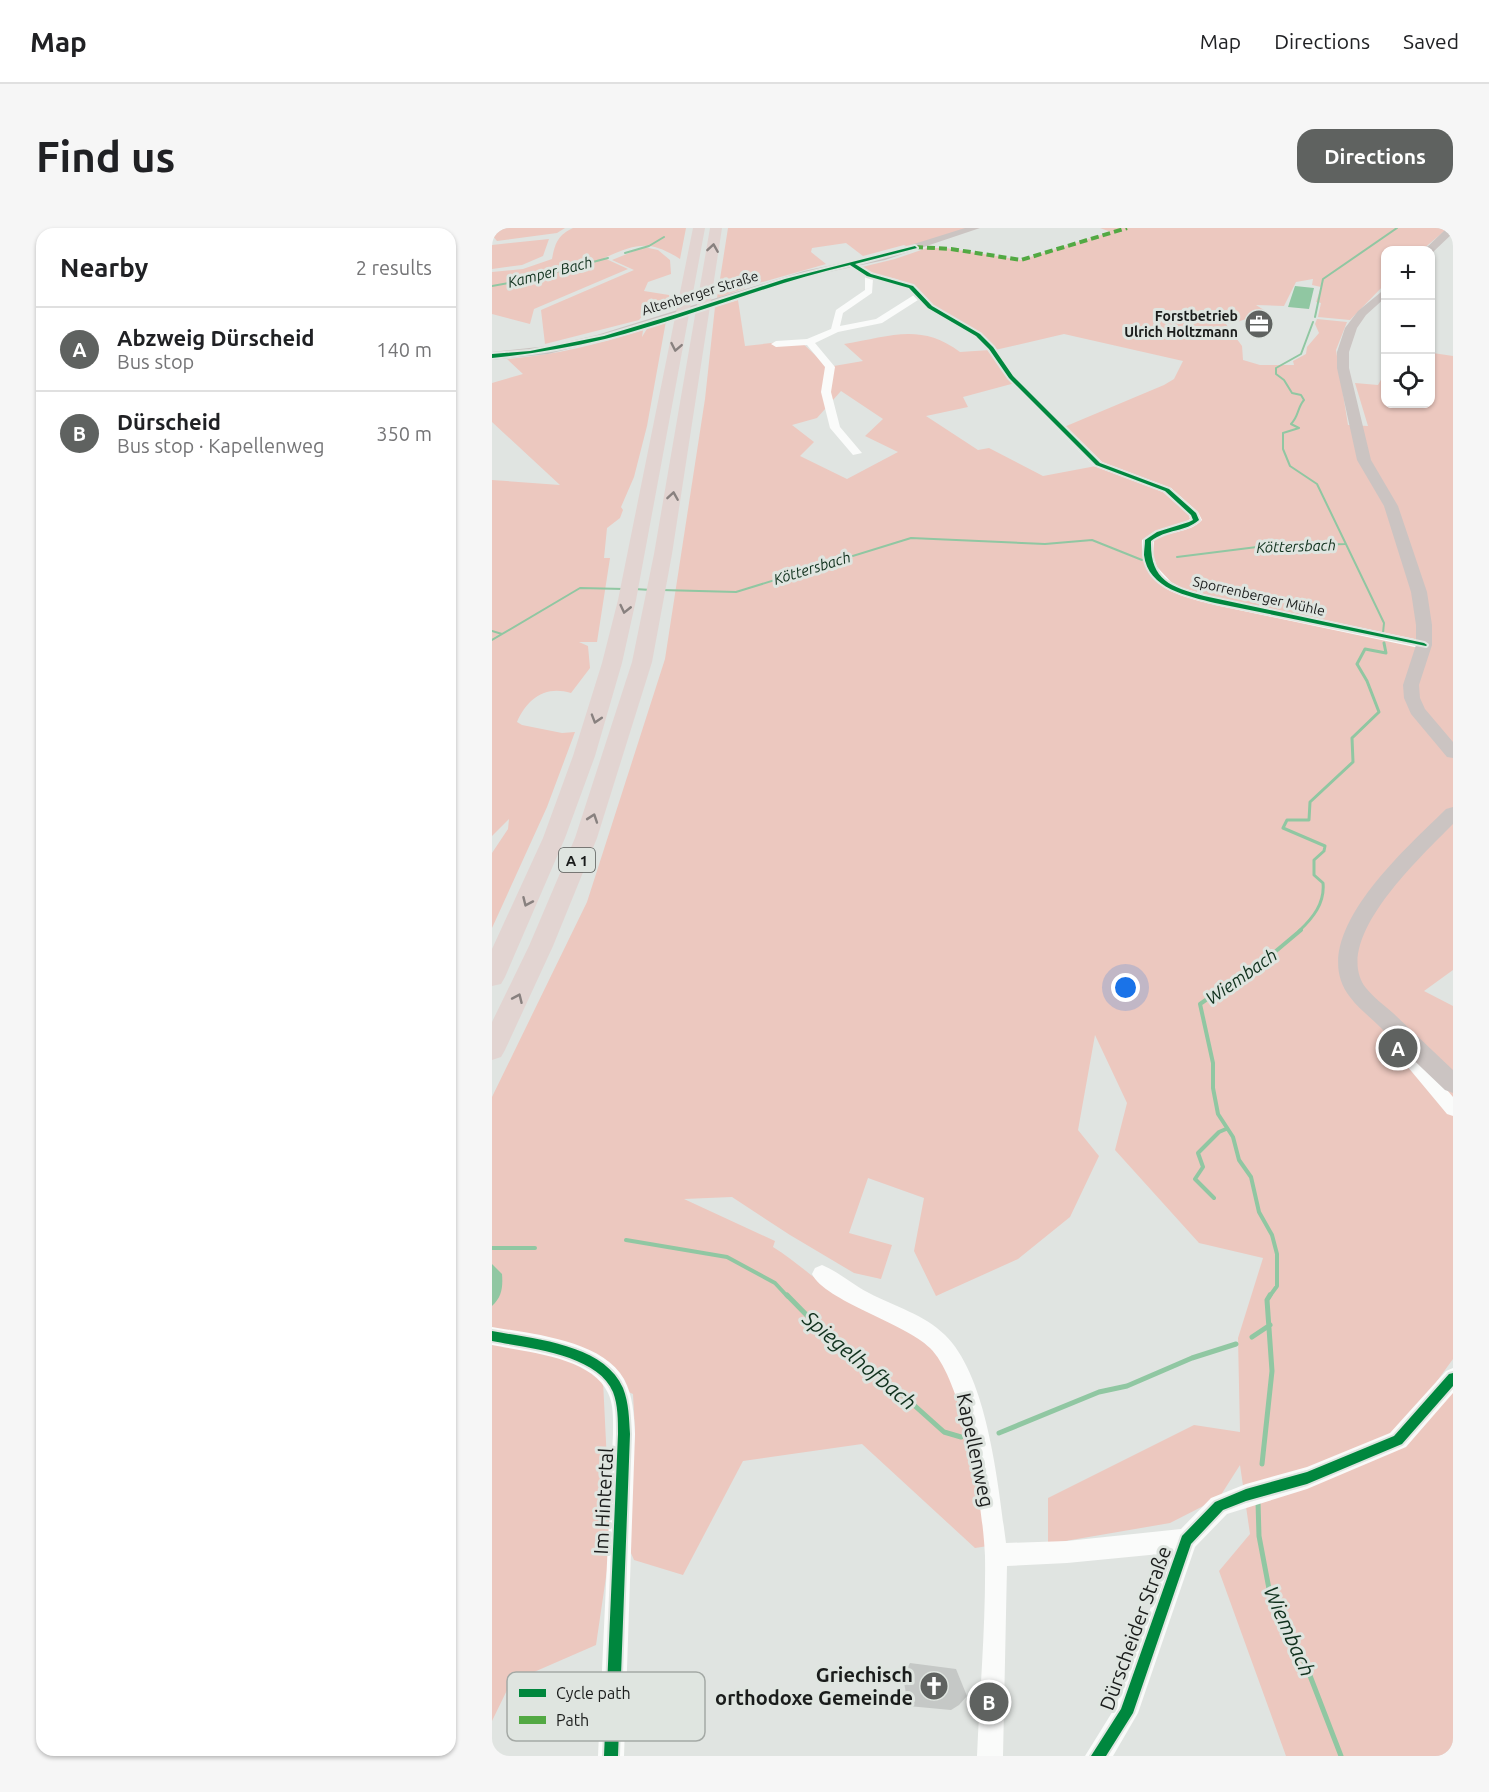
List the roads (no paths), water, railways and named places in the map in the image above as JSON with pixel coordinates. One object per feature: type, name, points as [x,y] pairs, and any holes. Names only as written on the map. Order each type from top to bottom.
[{"type":"highway","name":"A 1","points":[[492,977],[554,838],[584,756],[612,663],[636,554],[699,228]]},
{"type":"highway","name":"A 1","points":[[492,1050],[541,946],[586,838],[642,662],[663,554],[716,228]]},
{"type":"main road","name":"Altenberger Straße","points":[[492,357],[568,346],[667,318],[808,273],[899,253],[975,228]]},
{"type":"main road","points":[[1433,246],[1453,228]]},
{"type":"main road","points":[[1381,296],[1355,321],[1347,336],[1343,352],[1343,368],[1364,460],[1391,506],[1406,547],[1421,605],[1424,645],[1411,685],[1412,698],[1417,710],[1453,753]]},
{"type":"main road","points":[[1453,813],[1393,874],[1358,926],[1350,944],[1347,964],[1350,978],[1358,992],[1453,1084]]},
{"type":"street","name":"Sporrenberger Mühle","points":[[851,264],[869,276],[910,286],[930,308],[983,340],[1011,378],[1098,464],[1167,490],[1194,514],[1196,520],[1191,525],[1154,535],[1148,540],[1150,563],[1161,583],[1215,601],[1424,645]]},
{"type":"street","points":[[836,330],[841,309],[869,291],[869,276]]},
{"type":"street","points":[[776,344],[809,342],[836,330],[879,321],[918,296]]},
{"type":"street","points":[[809,342],[830,367],[826,392],[835,428],[857,453]]},
{"type":"street","points":[[1411,1043],[1406,1047],[1406,1054],[1453,1109]]},
{"type":"street","name":"Kapellenweg","points":[[822,1274],[859,1298],[907,1320],[939,1342],[956,1367],[971,1405],[981,1454],[996,1555],[990,1756]]},
{"type":"street","name":"Im Hintertal","points":[[492,1336],[590,1361],[610,1375],[620,1396],[624,1434],[614,1672]]},
{"type":"street","name":"Dürscheider Straße","points":[[1098,1756],[1125,1713],[1186,1540],[1219,1506],[1246,1495],[1307,1478],[1398,1440],[1453,1378]]},
{"type":"street","points":[[996,1555],[1067,1552],[1186,1540]]},
{"type":"street","name":"Im Hintertal","points":[[611,1756],[612,1741]]},
{"type":"waterway","name":"Wiembach","points":[[1315,317],[1323,279],[1397,228]]},
{"type":"waterway","name":"Kamper Bach","points":[[625,253],[649,246],[664,237]]},
{"type":"waterway","name":"Kamper Bach","points":[[492,286],[525,280],[608,258]]},
{"type":"waterway","name":"Wiembach","points":[[1313,322],[1301,354],[1276,368],[1276,374],[1284,380],[1292,393],[1301,395],[1304,400],[1291,424],[1299,428],[1283,433],[1283,449],[1290,466],[1317,484],[1384,623],[1383,633]]},
{"type":"waterway","name":"Köttersbach","points":[[662,590],[736,592],[911,538],[1045,544],[1092,540],[1142,560]]},
{"type":"waterway","name":"Köttersbach","points":[[1177,557],[1257,547],[1345,544]]},
{"type":"waterway","name":"Köttersbach","points":[[492,640],[580,588],[624,589]]},
{"type":"waterway","name":"Köttersbach","points":[[635,589],[651,590]]},
{"type":"waterway","name":"Köttersbach","points":[[492,631],[502,634]]},
{"type":"waterway","name":"Wiembach","points":[[1299,931],[1320,904],[1323,883],[1314,875],[1314,860],[1324,851],[1325,846],[1283,828],[1287,820],[1309,820],[1310,802],[1353,762],[1352,738],[1379,712],[1367,681],[1357,664],[1365,649],[1386,653],[1384,643]]},
{"type":"waterway","name":"Wiembach","points":[[1269,1297],[1277,1286],[1277,1254],[1272,1235],[1259,1212],[1251,1177],[1239,1160],[1233,1137],[1218,1114],[1213,1088],[1213,1063],[1200,1004],[1270,956],[1301,930]]},
{"type":"waterway","points":[[1214,1198],[1195,1179],[1203,1167],[1198,1153],[1219,1132],[1226,1129]]},
{"type":"waterway","name":"Spiegelhofbach","points":[[626,1240],[727,1257],[775,1283],[788,1297]]},
{"type":"waterway","name":"Spiegelhofbach","points":[[492,1248],[535,1248]]},
{"type":"waterway","name":"Spiegelhofbach","points":[[787,1295],[832,1341],[886,1380],[944,1432],[961,1437]]},
{"type":"waterway","name":"Wiembach","points":[[1269,1326],[1267,1300],[1270,1295]]},
{"type":"waterway","name":"Spiegelhofbach","points":[[1252,1337],[1269,1326]]},
{"type":"waterway","name":"Wiembach","points":[[1262,1464],[1272,1371],[1269,1326]]},
{"type":"waterway","name":"Spiegelhofbach","points":[[999,1433],[1099,1392],[1127,1386],[1192,1358],[1236,1344]]},
{"type":"waterway","name":"Wiembach","points":[[1258,1502],[1259,1536],[1270,1594],[1307,1668],[1341,1756]]},
{"type":"place","name":"Forstbetrieb Ulrich Holtzmann","points":[[1259,324]]},
{"type":"place","name":"Abzweig Dürscheid","points":[[1398,1048]]},
{"type":"place","name":"Griechisch orthodoxe Gemeinde","points":[[934,1686]]},
{"type":"place","name":"Dürscheid","points":[[989,1702]]}]
